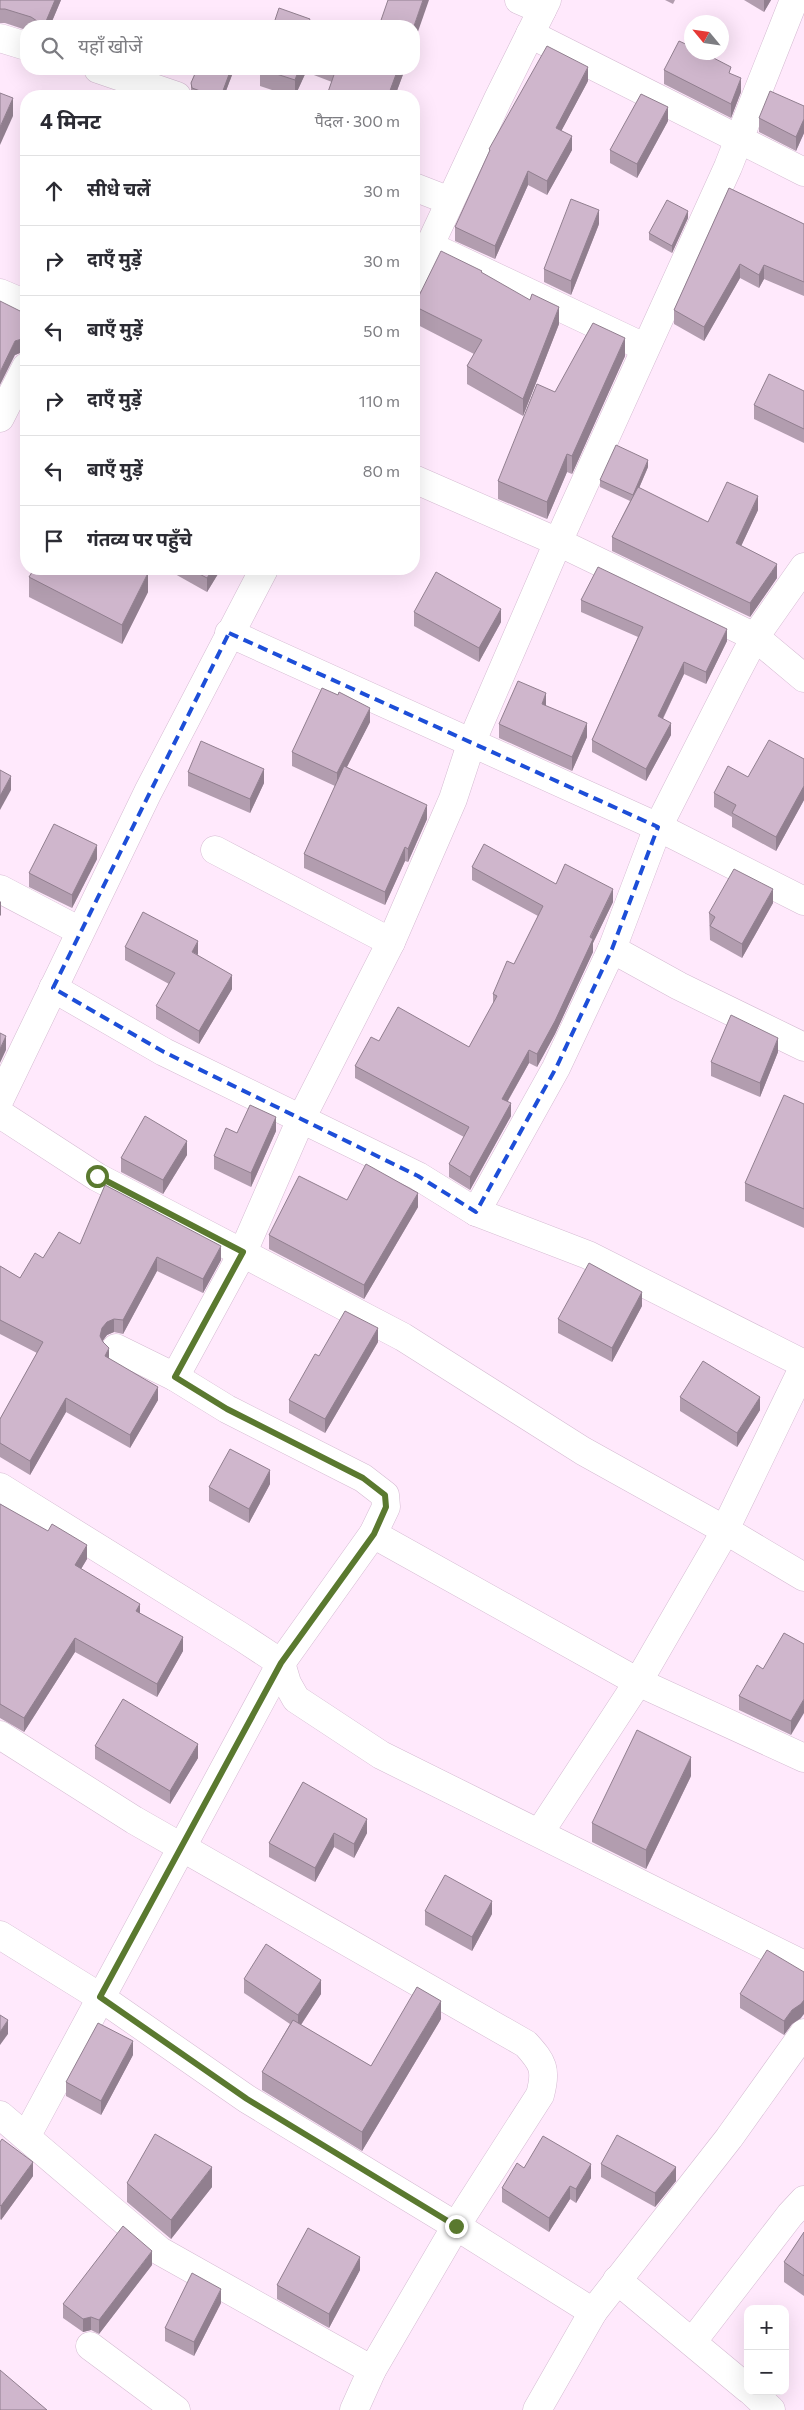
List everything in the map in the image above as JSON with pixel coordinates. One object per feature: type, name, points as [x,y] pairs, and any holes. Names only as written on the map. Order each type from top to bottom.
[{"type":"street","points":[[175,1377],[243,1252],[301,1119],[391,942],[453,798],[472,741],[644,347],[739,140],[794,0]]},
{"type":"street","points":[[420,267],[530,34],[536,3]]},
{"type":"street","points":[[530,34],[804,172]]},
{"type":"street","points":[[0,38],[20,44]]},
{"type":"street","points":[[109,75],[134,89]]},
{"type":"street","points":[[420,189],[450,200]]},
{"type":"street","points":[[430,246],[644,347]]},
{"type":"street","points":[[0,293],[20,301]]},
{"type":"street","points":[[0,418],[20,379]]},
{"type":"street","points":[[420,482],[558,542],[755,637],[804,678]]},
{"type":"street","points":[[476,1212],[556,1068],[612,949],[658,827],[755,637],[804,567]]},
{"type":"street","points":[[0,1099],[148,792],[261,575]]},
{"type":"street","points":[[229,633],[472,741],[658,827],[804,901]]},
{"type":"street","points":[[215,850],[391,942]]},
{"type":"street","points":[[0,889],[80,931]]},
{"type":"street","points":[[612,949],[679,986],[804,1047]]},
{"type":"street","points":[[53,988],[164,1052],[418,1176],[476,1212],[588,1255],[803,1370],[725,1530],[638,1682],[540,1832]]},
{"type":"street","points":[[0,1114],[97,1176],[403,1337],[583,1451],[725,1530],[804,1577]]},
{"type":"street","points":[[26,2137],[281,1663],[374,1534],[386,1507],[385,1495],[363,1478],[227,1409],[175,1377],[116,1348]]},
{"type":"street","points":[[0,1487],[281,1663],[287,1683],[296,1699],[312,1712],[381,1754],[804,1965]]},
{"type":"street","points":[[374,1534],[638,1682],[804,1758]]},
{"type":"street","points":[[0,1734],[134,1820],[183,1846],[526,2044],[541,2062],[544,2080],[540,2095],[456,2226],[372,2370],[354,2410]]},
{"type":"street","points":[[0,1935],[100,1997],[247,2099],[593,2312]]},
{"type":"street","points":[[537,2410],[593,2312],[729,2138],[804,2033]]},
{"type":"street","points":[[0,2115],[160,2251],[372,2370]]},
{"type":"street","points":[[693,2342],[790,2215],[804,2200]]},
{"type":"street","points":[[617,2280],[744,2386]]},
{"type":"street","points":[[90,2346],[176,2410]]},
{"type":"street","points":[[755,2395],[771,2410]]},
{"type":"highlighted area","points":[[229,633],[658,827],[612,949],[556,1068],[476,1212],[418,1176],[164,1052],[53,988]]},
{"type":"building","points":[[0,0],[55,0],[47,20],[36,20],[31,17],[0,9]]},
{"type":"building","points":[[388,0],[423,0],[416,20],[381,20]]},
{"type":"building","points":[[279,8],[310,19],[310,20],[275,20]]},
{"type":"building","points":[[679,41],[684,43],[684,60],[717,60],[731,67],[729,73],[741,78],[731,104],[664,70]]},
{"type":"building","points":[[547,46],[588,67],[556,128],[572,136],[547,181],[528,171],[495,246],[455,227],[489,149]]},
{"type":"building","points":[[194,75],[229,75],[223,90],[198,90],[192,88],[191,83]]},
{"type":"building","points":[[280,75],[297,75],[295,80]]},
{"type":"building","points":[[334,75],[396,75],[390,90],[329,90]]},
{"type":"building","points":[[770,91],[804,106],[804,119],[796,137],[759,118]]},
{"type":"building","points":[[0,93],[13,98],[0,127]]},
{"type":"building","points":[[641,94],[668,107],[637,164],[610,150]]},
{"type":"building","points":[[729,188],[804,224],[804,282],[764,265],[759,275],[740,264],[704,327],[674,310]]},
{"type":"building","points":[[571,199],[599,210],[571,281],[544,269]]},
{"type":"building","points":[[667,200],[688,211],[672,246],[649,233]]},
{"type":"building","points":[[441,251],[482,271],[530,300],[532,294],[559,307],[523,399],[467,366],[482,340],[420,309],[420,294]]},
{"type":"building","points":[[0,301],[20,311],[20,340],[15,341],[0,372]]},
{"type":"building","points":[[593,323],[625,338],[572,456],[567,454],[547,502],[498,481],[537,384],[555,392]]},
{"type":"building","points":[[769,374],[804,391],[804,429],[754,405]]},
{"type":"building","points":[[616,445],[648,460],[633,495],[600,480]]},
{"type":"building","points":[[727,482],[758,496],[736,543],[777,564],[750,603],[612,537],[638,487],[708,522]]},
{"type":"building","points":[[598,567],[727,629],[706,672],[684,662],[658,716],[671,723],[646,769],[592,740],[643,627],[581,600]]},
{"type":"building","points":[[436,572],[501,609],[479,648],[414,612]]},
{"type":"building","points":[[30,575],[147,575],[122,625],[29,577]]},
{"type":"building","points":[[518,681],[546,693],[542,704],[587,723],[572,757],[499,724]]},
{"type":"building","points":[[322,688],[338,695],[339,692],[370,708],[337,773],[292,752]]},
{"type":"building","points":[[769,740],[804,759],[804,786],[776,837],[732,813],[736,805],[714,793],[728,766],[748,777]]},
{"type":"building","points":[[201,741],[264,769],[250,799],[188,772]]},
{"type":"building","points":[[344,766],[427,805],[408,849],[405,847],[385,892],[304,854]]},
{"type":"building","points":[[0,770],[11,776],[0,796]]},
{"type":"building","points":[[54,824],[97,845],[72,895],[29,873]]},
{"type":"building","points":[[484,844],[556,884],[565,864],[613,889],[590,937],[593,939],[555,1021],[537,1054],[529,1050],[502,1099],[511,1103],[470,1177],[449,1164],[469,1127],[355,1066],[371,1037],[379,1041],[398,1007],[469,1047],[497,996],[493,994],[507,961],[514,964],[543,906],[472,867]]},
{"type":"building","points":[[734,869],[773,889],[742,944],[710,926],[715,917],[709,913]]},
{"type":"building","points":[[143,912],[198,941],[192,952],[232,975],[199,1031],[156,1006],[175,973],[125,947]]},
{"type":"building","points":[[731,1015],[778,1038],[760,1083],[711,1062]]},
{"type":"building","points":[[0,1033],[6,1036],[0,1049]]},
{"type":"building","points":[[784,1095],[804,1104],[804,1209],[745,1183]]},
{"type":"building","points":[[250,1105],[276,1117],[251,1173],[214,1156],[226,1128],[237,1133]]},
{"type":"building","points":[[145,1116],[187,1141],[163,1180],[121,1158]]},
{"type":"building","points":[[366,1164],[418,1193],[364,1285],[269,1235],[299,1176],[347,1200]]},
{"type":"building","points":[[105,1185],[221,1246],[203,1279],[157,1257],[123,1320],[114,1319],[107,1322],[102,1328],[100,1336],[109,1348],[105,1356],[158,1387],[130,1435],[66,1398],[30,1461],[0,1443],[0,1419],[43,1342],[0,1320],[0,1266],[20,1278],[35,1253],[43,1258],[59,1232],[80,1244]]},
{"type":"building","points":[[589,1263],[642,1292],[612,1348],[558,1319]]},
{"type":"building","points":[[345,1311],[378,1328],[325,1419],[289,1400],[315,1354],[319,1356]]},
{"type":"building","points":[[703,1361],[760,1397],[737,1433],[680,1397]]},
{"type":"building","points":[[230,1449],[270,1470],[249,1509],[209,1487]]},
{"type":"building","points":[[0,1504],[48,1531],[52,1524],[87,1545],[75,1565],[140,1604],[136,1611],[183,1637],[157,1684],[75,1638],[24,1718],[0,1704]]},
{"type":"building","points":[[784,1633],[804,1644],[804,1699],[791,1721],[739,1696],[757,1665],[763,1669]]},
{"type":"building","points":[[123,1699],[198,1744],[170,1791],[95,1746]]},
{"type":"building","points":[[637,1730],[691,1757],[646,1850],[592,1823]]},
{"type":"building","points":[[303,1782],[367,1819],[354,1844],[334,1833],[315,1868],[269,1843]]},
{"type":"building","points":[[445,1875],[492,1901],[472,1937],[425,1911]]},
{"type":"building","points":[[266,1944],[321,1980],[298,2015],[244,1979]]},
{"type":"building","points":[[767,1950],[804,1972],[804,2000],[792,2010],[784,2021],[740,1994]]},
{"type":"building","points":[[417,1987],[441,2001],[362,2132],[262,2072],[293,2020],[371,2066]]},
{"type":"building","points":[[0,2015],[8,2020],[0,2032]]},
{"type":"building","points":[[98,2023],[133,2041],[101,2101],[66,2082]]},
{"type":"building","points":[[155,2134],[212,2167],[171,2220],[127,2183]]},
{"type":"building","points":[[617,2135],[676,2167],[655,2193],[601,2164]]},
{"type":"building","points":[[543,2136],[591,2164],[576,2189],[570,2186],[549,2218],[502,2188],[517,2163],[524,2168]]},
{"type":"building","points":[[2,2139],[33,2162],[1,2206],[0,2142]]},
{"type":"building","points":[[123,2226],[152,2251],[99,2320],[91,2317],[83,2319],[63,2304]]},
{"type":"building","points":[[308,2228],[360,2257],[329,2314],[277,2285]]},
{"type":"building","points":[[804,2232],[804,2276],[784,2262]]},
{"type":"building","points":[[192,2273],[221,2289],[194,2342],[165,2328]]},
{"type":"building","points":[[0,2370],[47,2410],[0,2410]]},
{"type":"route","points":[[97,1176],[243,1252],[175,1377],[227,1409],[363,1478],[385,1495],[386,1507],[374,1534],[281,1663],[100,1997],[247,2099],[456,2226]]}]
